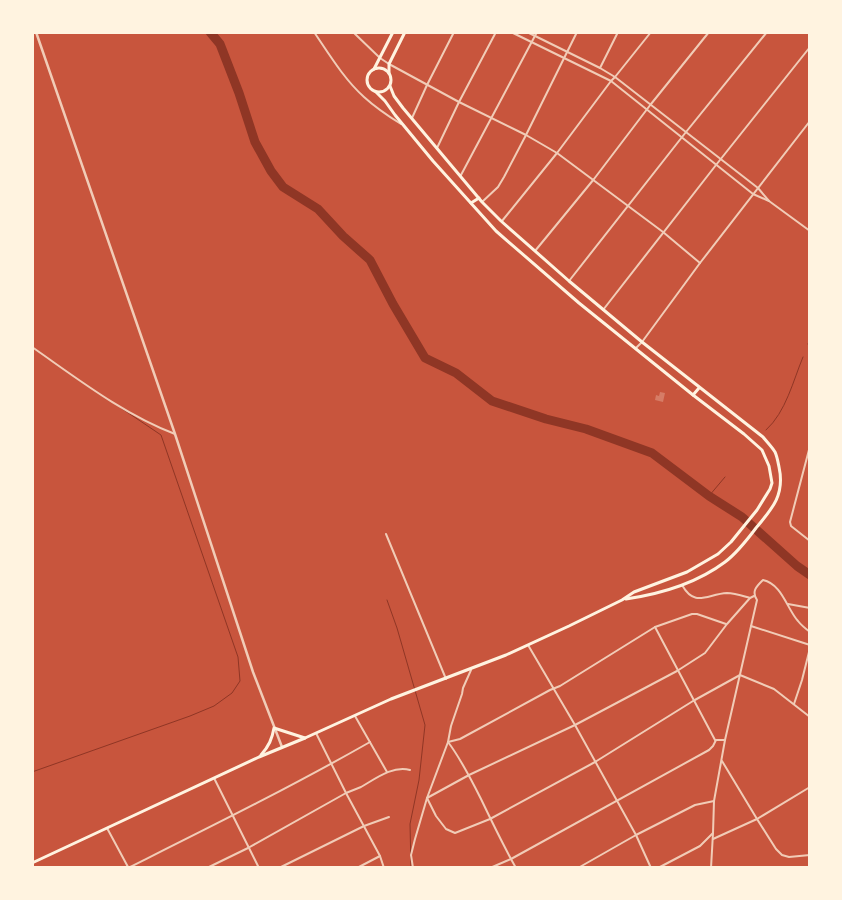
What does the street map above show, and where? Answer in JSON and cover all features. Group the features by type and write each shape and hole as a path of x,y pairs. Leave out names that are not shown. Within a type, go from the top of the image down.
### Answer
{"highway":[{"path":"390,86 384,92 375,91 369,88 366,81 368,74 374,69 393,32"},
{"path":"405,32 389,64 390,86 398,102 482,202 501,221 603,310 699,388 748,424 763,437 775,453 781,477 781,488 778,497 766,517 740,548 725,562 700,577 637,598 622,600"},
{"path":"374,69 382,68 389,73"},
{"path":"32,864 259,757 391,699 471,670 528,645 622,600 634,592 704,564 732,542 768,494 772,483 769,466 762,450 579,302 496,231 375,91"},
{"path":"471,203 479,198"},
{"path":"693,395 699,388"},
{"path":"259,757 272,740 274,728 305,738"}],"street":[{"path":"36,32 175,434 253,672 282,748"},
{"path":"314,32 346,77 362,95 405,127"},
{"path":"353,32 389,64 557,152 663,232 700,263"},
{"path":"412,118 454,32"},
{"path":"437,148 496,32"},
{"path":"511,32 610,81 753,194 769,201 810,231"},
{"path":"527,32 615,77 758,188 769,201"},
{"path":"461,175 537,32"},
{"path":"482,202 498,187 577,32"},
{"path":"600,68 618,32"},
{"path":"501,221 557,152 610,81 651,32"},
{"path":"535,251 594,180 651,104 709,32"},
{"path":"569,281 767,32"},
{"path":"603,310 716,164 810,47"},
{"path":"635,348 642,342 700,263 810,121"},
{"path":"32,347 121,407 154,426 175,434"},
{"path":"810,446 790,522 791,526 810,541"},
{"path":"386,534 446,679"},
{"path":"710,868 714,802 721,760 757,600 754,596 755,589 763,580 770,581 788,604 797,621 810,632"},
{"path":"682,584 688,594 693,597 701,598 727,593 750,598"},
{"path":"427,798 469,775 575,725 677,671 705,653 727,624 754,596"},
{"path":"788,604 810,608"},
{"path":"448,742 460,739 554,689 655,627 692,614 727,624"},
{"path":"751,626 810,646 794,704"},
{"path":"655,627 693,701 716,740"},
{"path":"528,645 575,725 636,835 652,868"},
{"path":"412,868 411,855 427,798 448,742 463,688 471,670"},
{"path":"427,798 436,816 446,829 455,833 490,819 595,762 740,674"},
{"path":"740,674 774,689 810,717"},
{"path":"355,716 387,772"},
{"path":"316,733 380,856 384,868"},
{"path":"716,740 725,740"},
{"path":"490,868 511,859 709,750 716,740"},
{"path":"107,828 128,867 232,816 370,742"},
{"path":"448,742 469,775 516,868"},
{"path":"721,760 776,849 782,855 789,858 810,855"},
{"path":"207,868 248,848 387,772 405,768 410,770"},
{"path":"214,778 259,868"},
{"path":"713,839 757,819 810,788"},
{"path":"578,868 636,835 695,805 714,802"},
{"path":"279,868 364,826 389,817"},
{"path":"658,868 700,846 713,833"},
{"path":"358,868 380,856"}],"building":[{"path":"660,392 665,393 663,402 655,400 656,395 659,396"}],"waterway":[{"path":"210,32 220,44 255,142 271,171 283,187 318,209 343,236 370,260 425,358 456,373 492,401 546,419 586,429 652,453 709,496 742,517 797,566 810,575"},
{"path":"808,344 810,339"},
{"path":"766,430 773,423 784,405 803,357"},
{"path":"32,772 214,706 232,693 240,681 238,657 161,435 121,408"},
{"path":"709,496 725,477"},
{"path":"387,600 425,725 419,780 410,824 411,868"}]}
